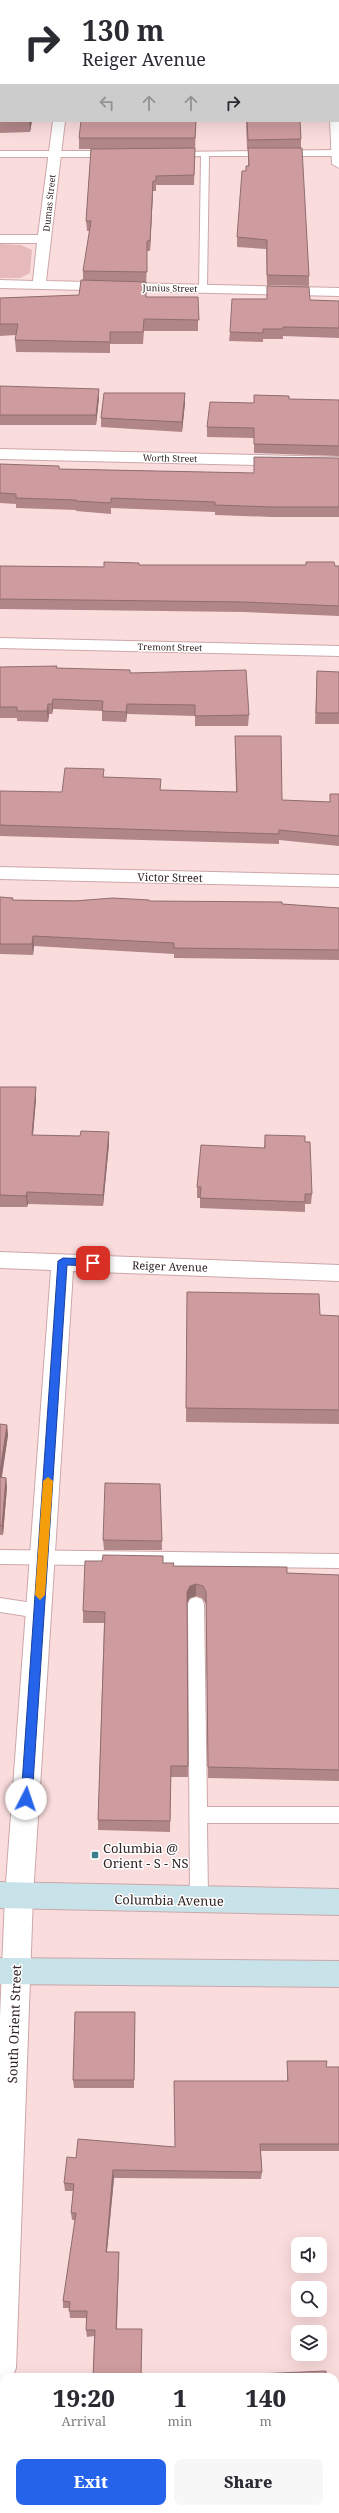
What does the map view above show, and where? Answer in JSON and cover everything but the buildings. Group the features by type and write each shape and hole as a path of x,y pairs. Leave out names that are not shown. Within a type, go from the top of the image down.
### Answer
{"main road":[{"name":"Columbia Avenue","path":"10,1895 339,1902"},
{"path":"8,1971 339,1974"}],"street":[{"name":"Dumas Street","path":"39,285 59,122"},
{"path":"336,122 339,157"},
{"path":"0,239 45,239"},
{"name":"Junius Street","path":"0,284 339,292"},
{"name":"Worth Street","path":"0,454 339,462"},
{"name":"Tremont Street","path":"0,643 339,651"},
{"name":"Victor Street","path":"0,873 339,881"},
{"name":"Reiger Avenue","path":"0,1260 63,1261 339,1273"},
{"name":"South Orient Street","path":"0,2368 10,1895 39,1611 63,1261"}],"lane":[{"path":"0,154 122,154"},
{"path":"167,154 339,157"},
{"path":"202,288 205,154"},
{"path":"0,1557 339,1561"},
{"path":"196,1604 199,1900"},
{"path":"0,1605 39,1611"},
{"path":"198,1815 339,1815"}],"shaded area":[{"path":"0,244 21,245 32,250 30,273 20,278 0,278"}],"slow traffic":[{"path":"40,1595 48,1481"}],"place":[{"name":"Columbia @ Orient - S - NS","path":"95,1855"}],"route":[{"path":"26,1799 63,1261 93,1263"}]}
